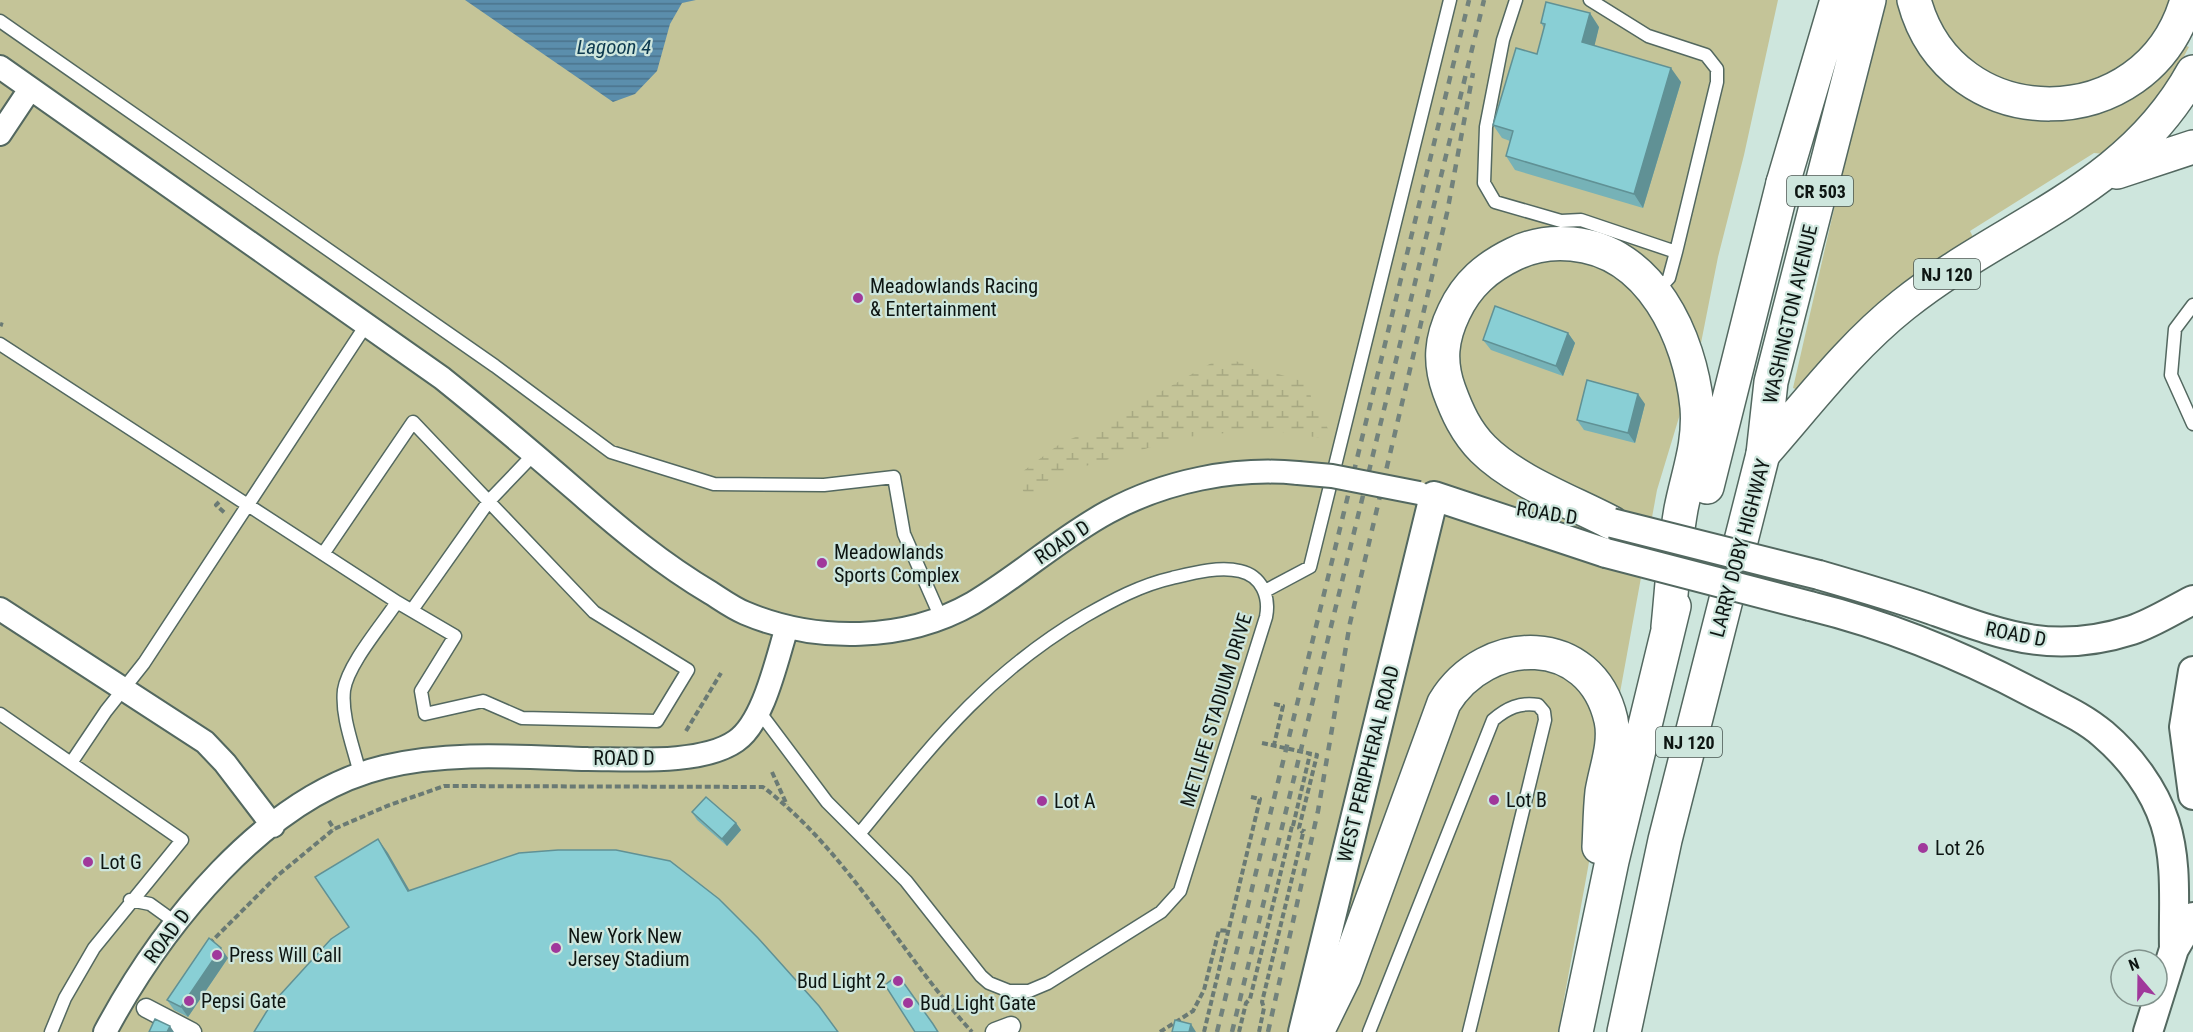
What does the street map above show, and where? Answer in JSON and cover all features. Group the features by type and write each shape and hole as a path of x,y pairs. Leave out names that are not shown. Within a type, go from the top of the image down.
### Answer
{"main road":[{"name":"NJ 120","path":"1576,1032 1596,930 1668,627 1700,515 1783,183 1801,61 1814,0"},
{"name":"CR 503","path":"1783,183 1837,0"},
{"name":"WASHINGTON AVENUE","path":"1763,454 1771,382 1869,0"},
{"path":"1914,0 1923,29 1939,52 1960,73 1984,89 2012,100 2056,105 2105,94 2142,71 2172,36 2187,0"},
{"name":"LARRY DOBY HIGHWAY","path":"1624,1032 1665,840 1763,454 1852,352 1903,304 1961,264 2101,177 2135,150 2158,125 2193,72"},
{"path":"2101,177 2193,147"},
{"path":"1609,538 1483,449 1463,424 1444,374 1441,348 1448,323 1470,284 1494,264 1533,247 1563,243 1596,249 1626,264 1655,292 1681,339 1697,408 1695,458 1681,509 1668,627"},
{"path":"1317,1032 1348,965 1444,704 1466,675 1502,656 1531,652 1545,653 1571,663 1592,681 1609,711 1612,735 1602,793 1596,930"}],"street":[{"path":"0,67 442,378 629,536 673,570 743,612 787,627"},
{"path":"0,134 30,89"},
{"name":"ROAD D","path":"105,1032 140,971 175,922 217,875 273,826 314,796 360,774 427,759 466,756 637,760 690,756 735,742 747,730 758,710 787,627 839,634 865,634 890,631 941,618 975,601 1089,523 1153,492 1218,476 1263,471 1298,473 1332,476 1426,494 1609,538 1819,575 1894,597 1991,632 2036,641 2072,642 2113,636 2135,629 2193,600"},
{"name":"WEST PERIPHERAL ROAD","path":"1303,1032 1426,494"},
{"name":"ROAD D","path":"1609,538 1810,606 1875,624 1945,650 2088,722 2117,747 2145,784 2165,823 2174,875 2174,949"},
{"path":"0,609 205,742 225,763 273,826"},
{"path":"2193,671 2184,727 2193,795"},
{"path":"2148,1032 2174,949 2193,917"},
{"path":"146,1008 192,1032"}],"lane":[{"path":"1265,591 1310,567 1450,0"},
{"path":"1515,0 1503,40 1486,127 1484,183 1496,202 1561,221 1581,220 1676,252"},
{"path":"1590,0 1648,36 1706,55 1717,69 1717,82 1676,252 1668,278 1655,292"},
{"path":"0,21 446,332 611,452 714,484 824,485 894,477 904,534 941,618"},
{"path":"2193,305 2175,328 2171,375 2193,424"},
{"path":"71,763 144,663 366,325"},
{"path":"0,344 248,505 323,554 397,602 455,636 421,691 425,714 483,701 522,718 657,721 688,670 594,612 413,422 323,554"},
{"path":"412,610 489,501 534,454"},
{"name":"METLIFE STADIUM DRIVE","path":"758,710 827,802 906,881 989,983 1019,992 1048,983 1161,912 1180,891 1266,617 1268,608 1265,591 1260,583 1245,572 1212,570 1145,586 1107,603 1012,666 957,716 860,833"},
{"path":"360,774 346,716 344,690 349,674 397,602"},
{"path":"1369,1032 1493,720 1505,710 1519,705 1538,705 1544,712 1545,720 1469,1032"},
{"path":"0,714 182,840 130,900 93,948 65,998 51,1032"},
{"path":"130,900 150,904 175,922"}],"path":[{"path":"216,505 228,514"},
{"path":"686,731 721,673"},
{"path":"1274,704 1283,706 1274,746"},
{"path":"1258,1006 1262,1002 1303,831 1299,828 1317,755 1262,743"},
{"path":"1239,1032 1246,1004 1250,999 1310,754"},
{"path":"772,772 787,806"},
{"path":"204,949 277,876 334,829 387,806 444,786 763,787 787,806 843,867 948,1006 972,1032"},
{"path":"1204,1032 1260,799 1251,797"},
{"path":"330,821 334,829"},
{"path":"1160,1032 1192,1011 1204,990 1219,930 1228,931"},
{"path":"1250,999 1252,1005"},
{"path":"1259,1032 1264,1008 1262,1002"}],"green space":[{"name":"Meadowlands Sports Complex","path":"0,0 1778,0 1744,155 1718,257 1700,348 1657,490 1558,1032 0,1032"},
{"path":"1882,0 1903,0 1933,63 2105,109 2141,93 2184,45 2189,47 2165,91 2131,130 2105,154 2094,153 1970,231 1974,239 1798,390 1793,388"},
{"path":"1924,0 2172,0 2155,38 2116,74 2048,94 1970,68"},
{"path":"1222,357 1308,383 1313,406 1335,439 1286,434 1276,428 1186,437 1051,476 1036,498 1031,499 1023,491 1022,472 1061,443 1095,429"}],"water":[{"name":"Lagoon 4","path":"465,0 696,0 682,3 670,24 657,71 635,94 613,102"}],"building":[{"path":"1546,2 1590,13 1582,42 1671,68 1634,194 1506,156 1513,131 1493,125 1516,48 1537,54 1545,24 1541,23"},
{"path":"1495,306 1568,333 1556,366 1483,340"},
{"path":"1587,380 1638,394 1628,433 1577,420"},
{"path":"706,797 736,823 722,839 692,812"},
{"name":"New York New Jersey Stadium","path":"378,839 408,891 519,853 616,850 670,861 719,899 758,938 819,1006 838,1032 254,1032 270,1006 331,939 349,927 315,877"},
{"path":"209,938 221,948 181,1007 167,1000"},
{"name":"Bud Light Gate","path":"898,975 938,1032 915,1032 885,985"},
{"path":"155,1019 170,1026 167,1032 149,1032"},
{"path":"1175,1020 1191,1024 1189,1032 1172,1032"}],"railway":[{"path":"1217,1032 1469,0"},
{"path":"1232,1032 1484,0"},
{"path":"1268,1032 1318,811 1350,623 1447,213 1473,73"}],"place":[{"name":"Meadowlands Racing & Entertainment","path":"858,298"},
{"name":"Meadowlands Sports Complex","path":"822,563"},
{"name":"Lot B","path":"1494,800"},
{"name":"Lot A","path":"1042,801"},
{"name":"Lot 26","path":"1923,848"},
{"name":"Lot G","path":"88,862"},
{"name":"New York New Jersey Stadium","path":"556,948"},
{"name":"Press Will Call","path":"217,955"},
{"name":"Bud Light 2","path":"898,981"},
{"name":"Pepsi Gate","path":"189,1001"},
{"name":"Bud Light Gate","path":"908,1003"}]}
